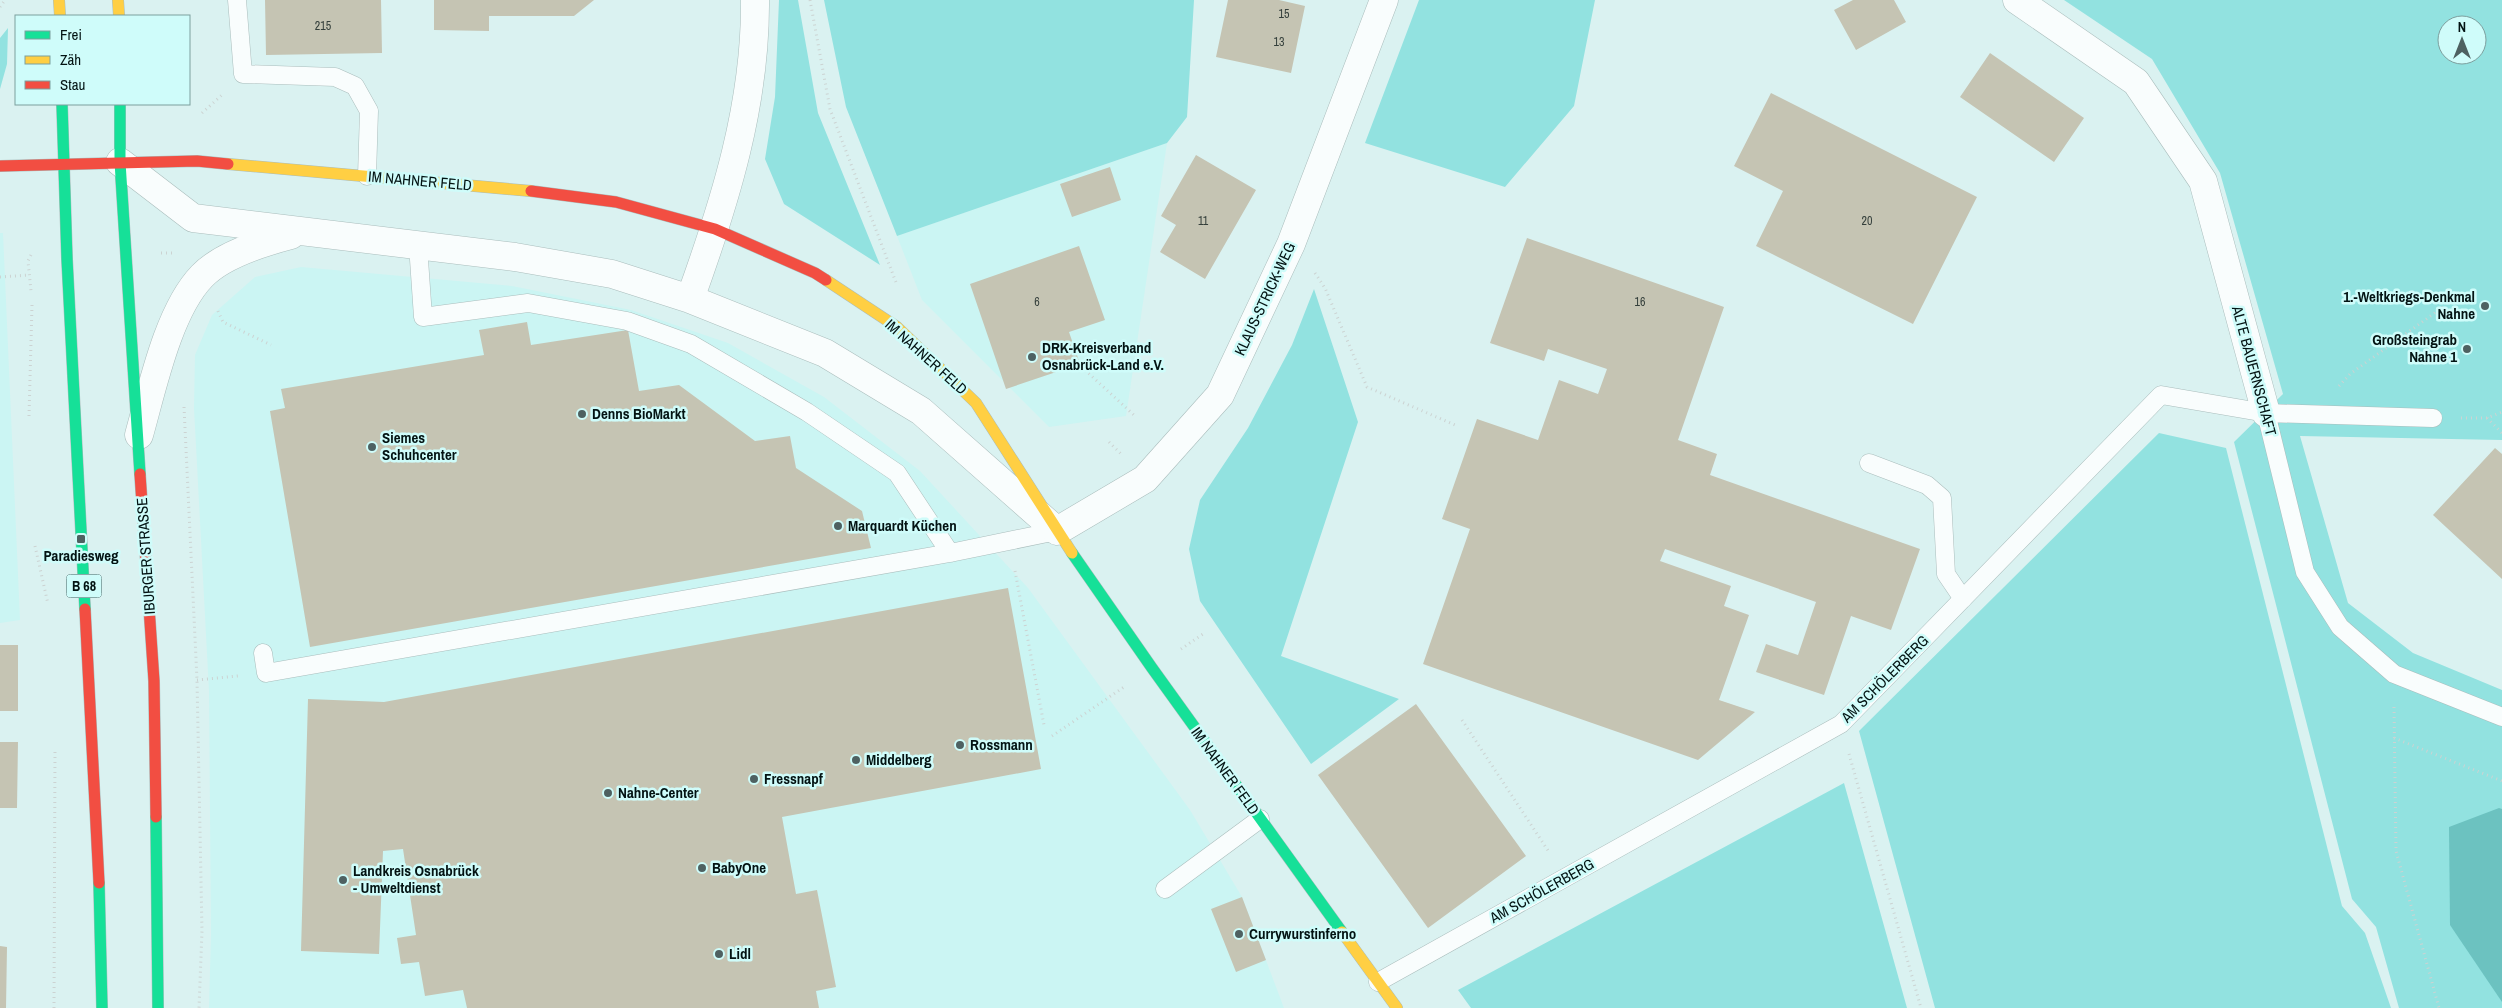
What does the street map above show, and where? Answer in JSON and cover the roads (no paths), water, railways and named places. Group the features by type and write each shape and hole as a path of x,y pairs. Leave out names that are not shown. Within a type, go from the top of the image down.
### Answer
{"main road":[{"path":"59,0 60,15"},
{"path":"118,0 119,15"},
{"name":"B 68","path":"62,105 63,164 102,935 102,1008"},
{"name":"IBURGER STRASSE","path":"120,105 120,162 154,681 158,1008"},
{"name":"IM NAHNER FELD","path":"0,166 120,162 205,162 512,189 616,202 716,229 815,273 897,327 976,403 1057,531 1260,819 1397,1008"}],"street":[{"path":"690,299 716,229 740,141 750,86 755,0"},
{"name":"KLAUS-STRICK-WEG","path":"1057,531 1145,479 1220,395 1291,244 1384,0"},
{"name":"ALTE BAUERNSCHAFT","path":"2017,0 2136,82 2203,181 2266,413"},
{"name":"IM NAHNER FELD","path":"120,162 193,218 515,257 612,274 690,299 825,353 920,411 1057,531"},
{"path":"138,439 166,342 182,306 202,276 234,255 264,242 301,232"}],"lane":[{"path":"237,0 243,74 335,77 355,86 370,111 367,176"},
{"path":"418,245 424,317 528,304 627,321 690,344 807,412 897,473 950,553"},
{"name":"AM SCHÖLERBERG","path":"1378,982 1841,724 2161,395 2266,413"},
{"path":"2266,413 2433,418"},
{"name":"ALTE BAUERNSCHAFT","path":"2266,413 2305,572 2340,627 2394,674 2502,717"},
{"path":"1870,463 1927,485 1942,498 1946,574 1963,599"},
{"path":"263,653 266,673 950,553 1057,531"},
{"path":"1165,889 1260,819"}],"place":[{"name":"1.-Weltkriegs-Denkmal Nahne","path":"2485,306"},
{"name":"Großsteingrab Nahne 1","path":"2467,349"},
{"name":"DRK-Kreisverband Osnabrück-Land e.V.","path":"1032,357"},
{"name":"Denns BioMarkt","path":"582,414"},
{"name":"Siemes Schuhcenter","path":"372,447"},
{"name":"Marquardt Küchen","path":"838,526"},
{"name":"Paradiesweg","path":"81,539"},
{"name":"Rossmann","path":"960,745"},
{"name":"Middelberg","path":"856,760"},
{"name":"Fressnapf","path":"754,779"},
{"name":"Nahne-Center","path":"608,793"},
{"name":"BabyOne","path":"702,868"},
{"name":"Landkreis Osnabrück - Umweltdienst","path":"343,880"},
{"name":"Currywurstinferno","path":"1239,934"},
{"name":"Lidl","path":"719,954"}]}
